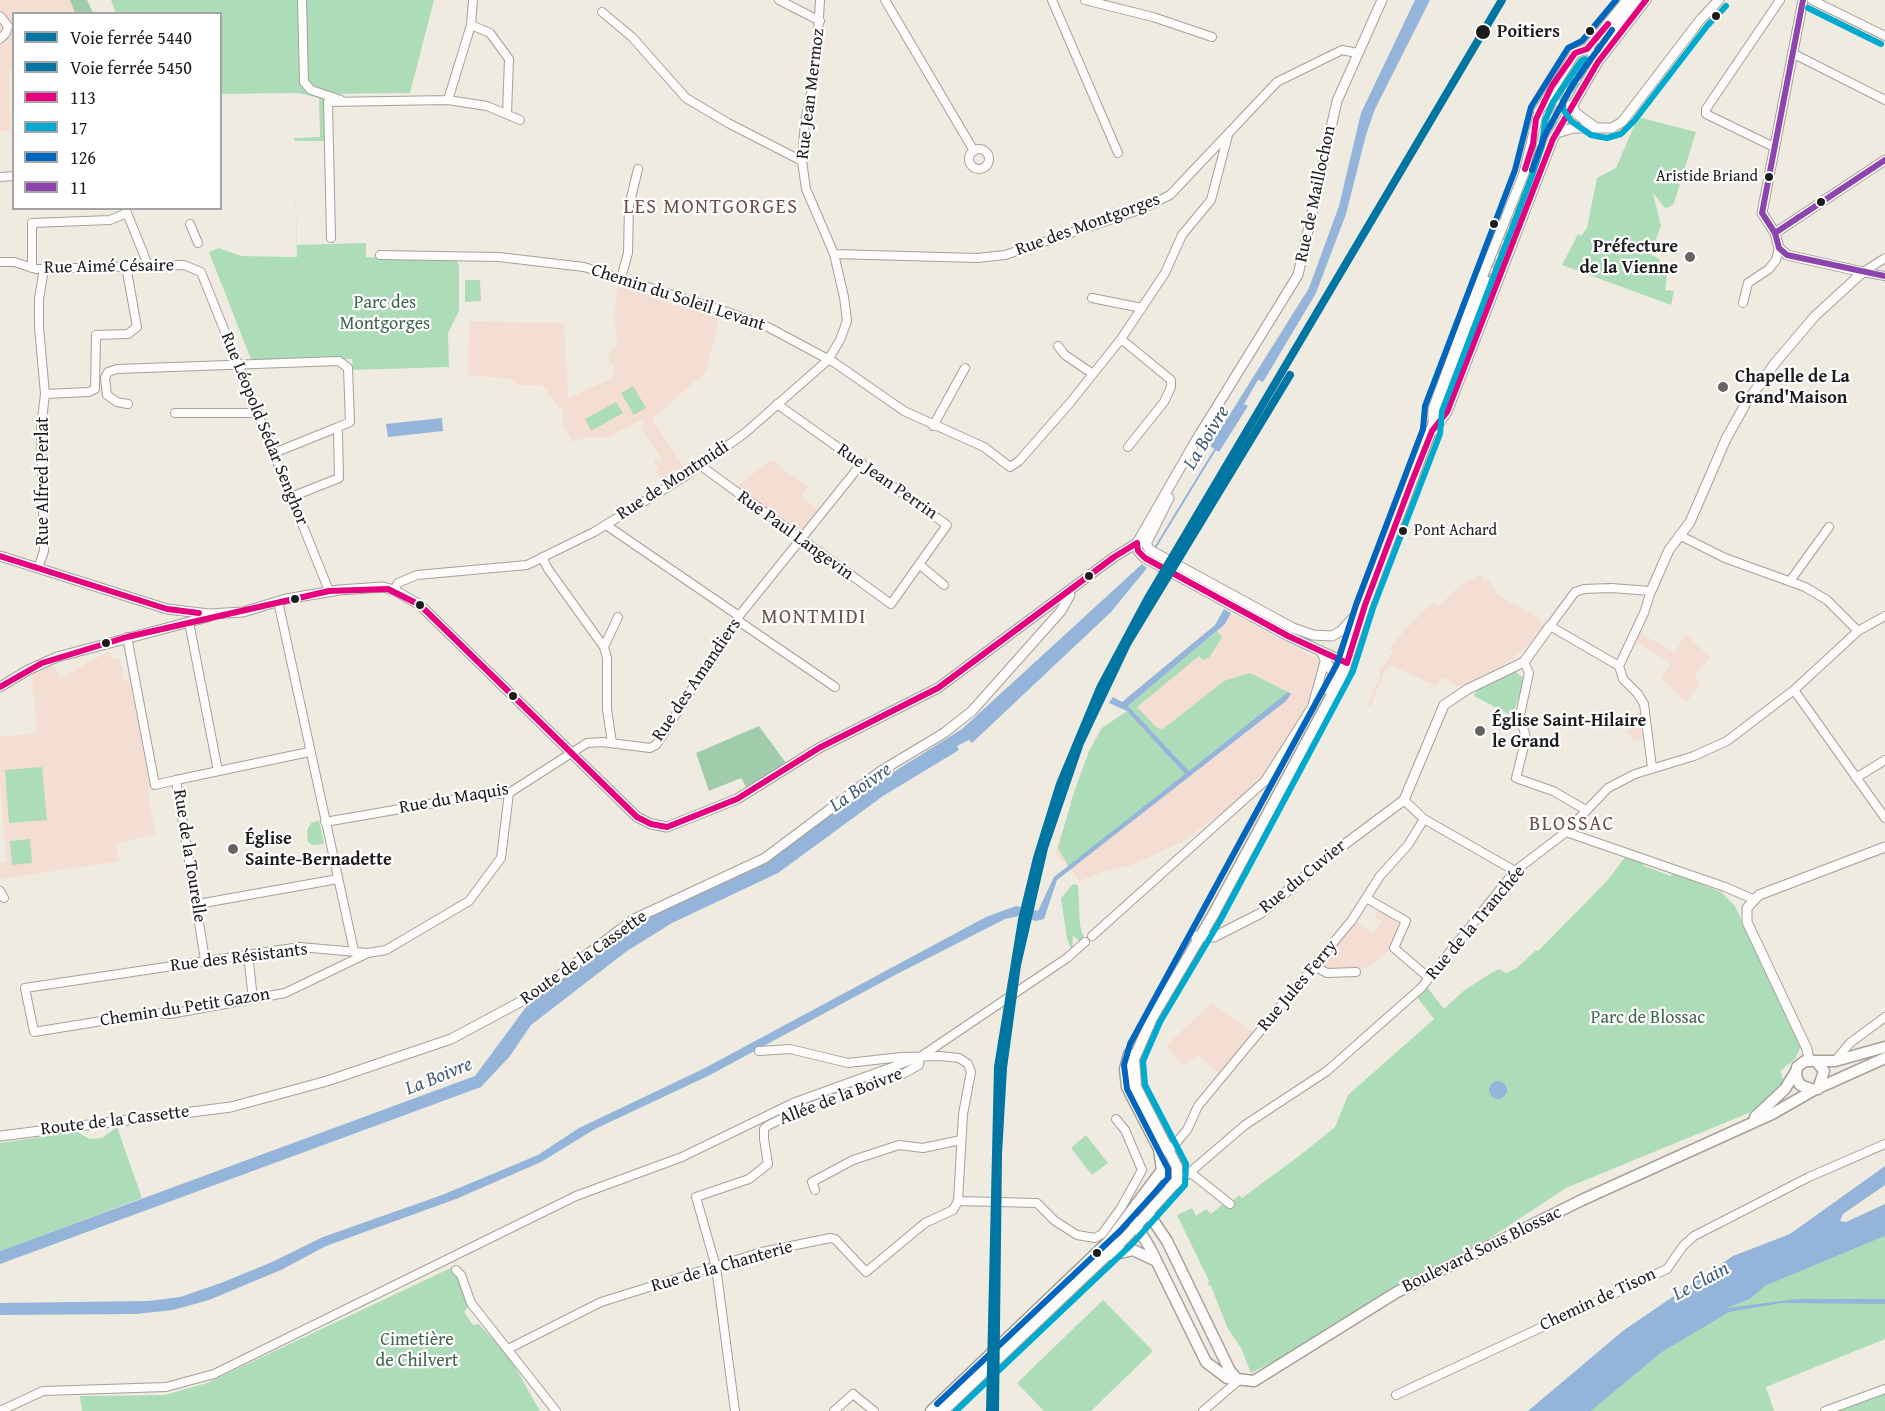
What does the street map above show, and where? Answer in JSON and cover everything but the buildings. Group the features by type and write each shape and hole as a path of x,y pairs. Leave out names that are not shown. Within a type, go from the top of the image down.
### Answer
{"main road":[{"path":"1603,44 1637,0"},
{"path":"943,1411 1110,1240 1126,1211 1153,1184 1162,1170 1159,1149 1134,1107 1125,1081 1125,1069 1130,1051 1185,960 1324,710 1488,282"},
{"path":"1324,710 1334,675 1344,659"},
{"path":"931,1411 1108,1256 1175,1185 1178,1172 1145,1107 1134,1077 1134,1059 1152,1018"},
{"path":"1813,1060 1835,1061 1885,1047"},
{"name":"Boulevard Sous Blossac","path":"1238,1381 1248,1382 1261,1378 1397,1292 1582,1200 1772,1114 1816,1089 1885,1058"},
{"path":"1813,1060 1824,1071"},
{"name":"Boulevard Sous Blossac","path":"1734,1130 1775,1100 1800,1063 1813,1060"},
{"path":"1796,1071 1798,1083 1816,1089 1824,1071 1835,1061"},
{"path":"1126,1211 1138,1224 1167,1241"},
{"path":"1148,1213 1167,1241 1230,1371 1238,1381"},
{"path":"1138,1224 1201,1355 1220,1375 1238,1381"},
{"path":"1108,1256 1133,1250 1149,1255 1156,1262"}],"street":[{"path":"302,0 304,82 311,90 348,102"},
{"path":"447,100 471,25 473,0"},
{"path":"779,0 789,8 820,21"},
{"name":"Rue Jean Mermoz","path":"820,0 816,70 805,121 802,160 806,189 834,254"},
{"path":"885,0 974,151"},
{"path":"1052,0 1118,153"},
{"path":"1085,0 1110,4 1212,37"},
{"name":"Rue de Maillochon","path":"1145,549 1195,442 1298,275 1336,100 1382,0"},
{"path":"1432,431 1433,409 1524,173 1535,134 1536,119 1552,86 1575,53 1587,49 1627,0"},
{"path":"1432,431 1447,412 1555,136 1598,62 1646,0"},
{"path":"1535,134 1543,140 1595,127 1612,128 1622,122 1700,20 1719,0"},
{"path":"1774,147 1706,114 1706,109 1780,0"},
{"path":"1743,303 1748,283 1764,273 1776,260 1779,249 1775,233 1762,213 1803,0"},
{"path":"1812,0 1885,36"},
{"path":"602,12 632,37 686,98 728,123 802,160"},
{"path":"0,16 8,26 6,33 0,39"},
{"path":"471,25 489,33 509,59 507,114"},
{"path":"1587,49 1595,55 1598,62"},
{"name":"Rue des Montgorges","path":"834,254 978,258 1005,255 1160,201 1228,135 1257,100 1277,82 1342,50 1357,53"},
{"path":"1792,53 1885,100"},
{"path":"331,238 328,102 447,100 487,106 520,120"},
{"path":"1571,105 1577,114 1595,127"},
{"path":"1058,346 1065,355 1093,374 1142,308 1174,259 1182,235 1210,200 1228,135"},
{"path":"1775,233 1885,160"},
{"path":"621,278 628,253 629,206 638,169"},
{"path":"32,268 32,223 110,220 126,211 148,266"},
{"path":"190,224 198,243"},
{"path":"1779,249 1793,257 1885,276"},
{"name":"Rue de Montmidi","path":"394,590 402,580 417,575 526,565 606,525 701,465 745,433 828,360 840,340 847,321 834,254"},
{"name":"Chemin du Soleil Levant","path":"380,255 473,255 584,267 768,327 828,360 904,411 984,447 1010,467 1019,461 1093,374"},
{"path":"1776,260 1793,257"},
{"path":"1652,768 1644,704 1638,694 1623,679 1619,666 1644,614 1651,591 1669,550 1690,522 1726,439 1746,403 1775,363 1815,316 1863,272 1885,258"},
{"name":"Rue Aimé Césaire","path":"0,262 21,264 32,268 184,265 197,268"},
{"path":"45,394 90,392 95,389 96,334 128,334 137,327 126,266"},
{"name":"Rue Alfred Perlat","path":"38,568 44,551 41,428 45,394 39,299 44,268"},
{"name":"Rue Léopold Sédar Senghor","path":"197,268 204,277 329,591"},
{"path":"1092,298 1142,308"},
{"path":"1121,339 1171,380 1171,387 1164,402 1128,447"},
{"path":"128,404 117,402 107,394 105,378 108,372 117,369 343,362 349,372 350,422 274,453"},
{"path":"933,426 965,368"},
{"name":"Rue Jean Perrin","path":"777,404 947,525 891,604"},
{"path":"175,413 258,413"},
{"path":"291,497 339,478 340,448 336,428"},
{"name":"Rue des Amandiers","path":"572,752 587,743 612,743 650,748 656,745 738,618 862,464"},
{"name":"Rue Paul Langevin","path":"701,465 891,604"},
{"path":"606,525 835,687"},
{"path":"1790,581 1829,526"},
{"path":"1679,535 1725,558 1790,581 1827,600 1858,631"},
{"path":"0,687 42,663 186,622 251,610 278,601 329,591 378,587 394,590 420,605 638,817 659,827 675,825 737,799 819,748 938,688 1114,557 1145,549 1325,654 1344,659"},
{"path":"0,556 179,613 186,622 218,771"},
{"path":"542,557 548,569 604,647 607,658 606,695 612,743"},
{"path":"920,565 944,585"},
{"path":"1195,580 1293,628 1322,637 1341,631"},
{"path":"1515,871 1424,819 1404,800 1444,705 1468,689 1524,662 1565,602 1579,590 1611,588 1651,591"},
{"name":"Route de la Cassette","path":"0,1136 241,1105 327,1081 451,1039 535,994 634,919 765,858 881,771 944,733 972,711 1061,611 1072,590"},
{"path":"278,601 354,951"},
{"path":"0,1411 43,1391 166,1387 214,1374 576,1196 681,1157 793,1103 920,1057 1027,986 1088,939 1265,781 1312,707 1318,692 1319,674 1325,654 1334,638 1365,605"},
{"path":"171,610 219,615"},
{"path":"604,647 618,616"},
{"name":"Rue de la Tranchée","path":"1175,1185 1245,1125 1327,1071 1421,988 1515,871 1566,832 1608,788 1652,768 1694,756 1726,741 1794,690 1858,631 1885,616"},
{"path":"1550,626 1619,666"},
{"path":"1293,628 1325,654 1334,675"},
{"name":"Rue de la Tourelle","path":"127,637 155,785 176,780 198,904 205,960"},
{"path":"1524,662 1529,673 1520,715 1526,738 1516,778 1553,791 1586,810"},
{"path":"1794,690 1885,818"},
{"path":"176,780 309,752"},
{"name":"Rue du Maquis","path":"325,822 481,795 509,793 572,752"},
{"path":"1856,778 1885,760"},
{"name":"Rue des Résistants","path":"34,1028 25,988 300,947 368,953 386,951 470,901 501,858 509,793"},
{"name":"Rue du Cuvier","path":"1197,937 1214,938 1261,912 1338,849 1404,800"},
{"name":"Rue Jules Ferry","path":"1169,1151 1187,1130 1198,1106 1352,920 1380,876 1408,845 1424,819"},
{"path":"1566,832 1725,886 1753,899"},
{"path":"1813,1060 1747,922 1746,910 1753,899 1885,847"},
{"path":"198,904 338,879"},
{"path":"1366,898 1407,921 1394,948 1429,978"},
{"name":"Chemin du Petit Gazon","path":"34,1028 34,1032 151,1013 170,1014 285,993 368,953"},
{"path":"248,954 253,999"},
{"path":"1314,966 1327,973 1356,972"},
{"path":"1835,1061 1858,1037 1885,1017"},
{"path":"1858,1037 1861,1046 1870,1052"},
{"path":"759,1051 790,1049 855,1063 920,1057 952,1057 968,1064 971,1072 961,1140 957,1201 1037,1203 1055,1221 1077,1235 1095,1238 1126,1211 1142,1170 1125,1130 1116,1119"},
{"name":"Allée de la Boivre","path":"716,1267 696,1197 749,1179 768,1164 764,1139 766,1126 795,1112 903,1074 920,1065 920,1057"},
{"path":"815,1190 812,1182 853,1160 899,1145 923,1148 961,1140"},
{"name":"Chemin de Tison","path":"1396,1395 1667,1269 1683,1246 1694,1236 1809,1177 1885,1144"},
{"path":"1162,1170 1167,1182 1175,1185"},
{"path":"1191,1173 1230,1204"},
{"name":"Rue de la Chanterie","path":"508,1349 601,1302 762,1252 830,1238 835,1239 866,1272 925,1223 953,1210 957,1201"},
{"path":"716,1267 735,1411"},
{"path":"456,1270 461,1275 471,1303 556,1411"},
{"path":"986,1365 992,1375 993,1411"},
{"path":"1203,1411 1238,1381"},
{"path":"1825,1411 1885,1389"},
{"path":"834,1411 853,1394 874,1411"}],"shaded area":[{"path":"0,0 70,0 75,12 12,12 12,69 9,70 10,131 0,131"},
{"path":"620,286 673,305 697,308 720,316 706,372 652,419 685,468 675,470 676,475 665,482 656,471 659,469 653,461 657,458 662,462 660,456 640,426 644,424 641,420 607,437 584,438 573,442 562,423 563,412 542,385 517,385 510,379 468,375 469,321 564,323 568,398 611,379 615,365 609,364 610,352 618,345 614,316"},
{"path":"771,460 808,487 801,497 818,509 801,530 796,531 736,487"},
{"path":"1480,574 1485,581 1488,579 1498,595 1540,619 1539,622 1547,626 1541,634 1537,632 1531,643 1513,657 1514,659 1460,687 1442,677 1436,686 1390,665 1383,674 1371,706 1367,705 1381,676 1379,671 1394,651 1389,649 1403,632 1431,604 1435,603 1439,606 1457,588"},
{"path":"1231,613 1320,660 1316,687 1309,706 1266,773 1245,796 1182,842 1132,865 1105,871 1080,881 1055,853 1094,739 1102,728 1127,711 1222,627"},
{"path":"1639,633 1675,652 1686,634 1710,657 1695,675 1699,686 1686,702 1661,678 1671,663 1635,641"},
{"path":"109,651 113,659 120,659 123,678 130,683 151,792 148,793 155,834 116,844 120,861 0,879 0,863 6,862 0,780 0,737 37,733 32,672 52,664 61,678"},
{"path":"1640,712 1645,737 1634,743 1623,720"},
{"path":"1379,908 1401,921 1402,925 1390,949 1371,966 1359,969 1327,970 1320,965 1357,922 1373,934 1382,921 1374,916"},
{"path":"1211,1003 1254,1033 1220,1074 1198,1055 1183,1066 1166,1046"}],"green space":[{"path":"70,0 87,0 93,12 75,12"},
{"path":"111,0 434,0 410,93 324,94 325,141 294,141 294,138 320,137 319,98 298,93 222,94 222,12 116,12"},
{"path":"1638,117 1696,132 1674,203 1665,208 1653,193 1661,226 1650,254 1659,259 1661,268 1667,277 1665,290 1674,291 1671,305 1562,265 1578,234 1581,236 1587,228 1597,178 1616,168"},
{"name":"Parc des Montgorges","path":"295,162 297,245 366,243 366,257 456,260 459,266 459,311 448,333 449,367 353,370 352,359 252,362 209,252 219,248 241,256 297,257"},
{"path":"465,280 480,280 481,301 465,302"},
{"path":"633,386 646,408 634,415 621,393"},
{"path":"616,402 623,413 591,431 585,419"},
{"path":"1217,631 1222,637 1209,658 1203,660 1199,656 1137,707 1157,728 1163,729 1224,681 1250,673 1288,692 1189,771 1128,706"},
{"path":"1513,670 1525,679 1512,716 1474,696 1477,690"},
{"path":"1127,711 1185,774 1069,867 1058,848 1073,795 1089,751 1102,728"},
{"path":"759,726 786,763 746,787 741,778 709,791 696,753"},
{"path":"42,767 47,820 9,823 5,770"},
{"path":"319,820 324,844 312,845 308,842 307,830 311,823"},
{"path":"30,839 32,863 12,865 10,841"},
{"name":"Parc de Blossac","path":"1626,856 1642,862 1644,866 1671,876 1673,873 1721,892 1735,906 1801,1046 1795,1059 1780,1071 1784,1081 1756,1110 1566,1188 1490,1238 1393,1288 1304,1346 1251,1373 1241,1348 1227,1327 1211,1286 1207,1284 1209,1281 1177,1215 1192,1208 1196,1216 1206,1209 1211,1214 1223,1204 1227,1206 1239,1195 1242,1198 1299,1156 1335,1127 1348,1095 1434,1019 1417,997 1427,987 1444,1009 1462,992 1491,973 1499,969 1506,973 1517,968 1536,950 1538,951 1607,881"},
{"path":"1073,884 1078,885 1080,925 1085,942 1080,942 1073,935 1072,951 1067,939 1061,898"},
{"path":"117,1127 142,1198 0,1251 0,1143 77,1132 90,1139 102,1138"},
{"path":"1086,1135 1108,1163 1092,1175 1071,1148"},
{"path":"1885,1236 1885,1339 1766,1387 1774,1411 1591,1411 1662,1352 1726,1313 1727,1307 1750,1299 1765,1286"},
{"name":"Cimetière de Chilvert","path":"453,1267 469,1306 464,1312 473,1325 479,1324 510,1358 540,1411 82,1411 80,1396 164,1395 207,1383"},
{"path":"1103,1300 1153,1351 1091,1411 1044,1411 1017,1383"},
{"path":"1885,1392 1885,1411 1834,1411"}],"water":[{"name":"La Boivre","path":"1415,0 1430,0 1375,109 1346,214 1316,293 1263,382 1258,380 1244,404 1248,406 1219,452 1210,446 1309,288 1339,206 1361,113"},
{"path":"442,418 443,431 388,437 386,424"},
{"name":"La Boivre","path":"1142,564 1147,568 1111,612 972,743 969,740 957,746 959,750 883,796 778,873 672,923 627,951 531,1025 510,1056 481,1087 0,1264 0,1251 475,1076 529,1003 616,937 658,913 756,868 876,783 962,729"},
{"path":"1224,609 1231,613 1225,624 1128,706 1189,771 1288,692 1291,694 1286,701 1057,880 1044,919 1036,921 1019,916 1005,919 897,974 710,1075 595,1129 541,1162 456,1199 326,1246 281,1270 209,1300 173,1310 136,1314 0,1315 0,1303 149,1301 180,1297 221,1283 272,1262 323,1237 442,1195 538,1155 579,1128 703,1069 986,917 1016,906 1038,911 1054,877 1185,774 1127,711 1109,703 1113,697 1122,702 1215,625"},
{"path":"1498,1081 1504,1084 1507,1090 1504,1096 1498,1099 1492,1096 1489,1090 1492,1084"},
{"name":"Le Clain","path":"1885,1166 1885,1185 1843,1214 1840,1221 1846,1222 1885,1204 1885,1236 1765,1286 1750,1299 1726,1308 1797,1299 1885,1299 1885,1304 1781,1303 1729,1312 1662,1352 1591,1411 1528,1411 1624,1330 1733,1256 1790,1234"}],"waterway":[{"name":"La Boivre","path":"1155,548 1216,448"}],"tunnel":[{"path":"1487,282 1556,109 1603,44"}],"rail line":[{"name":"5440","path":"990,1411 998,1067 1022,920 1037,858 1060,784 1100,688 1148,598 1502,0"},
{"name":"5450","path":"995,1411 998,1154 1003,1068 1017,965 1044,848 1080,743 1127,644 1290,375"}],"transit line":[{"name":"126","path":"937,1404 1120,1231 1168,1178 1168,1169 1127,1089 1124,1065 1130,1044 1337,664 1357,602 1423,429 1425,406 1515,170 1531,107 1568,48 1582,41 1616,0"},
{"name":"113","path":"1137,543 1138,551 1145,558 1288,636 1347,663 1365,605 1412,481 1432,431 1447,412 1553,139 1598,62 1646,0"},
{"name":"11","path":"1803,0 1762,213 1775,233 1779,248 1787,255 1885,276"},
{"name":"17","path":"956,1411 1132,1244 1185,1185 1186,1164 1145,1085 1143,1061 1160,1022 1221,919 1353,671 1373,608 1440,434 1442,411 1532,176 1542,146 1545,121 1553,102 1581,61 1585,59 1588,61 1563,101 1563,109 1571,121 1591,135 1607,138 1621,134 1634,121 1707,26 1726,6"},
{"name":"17","path":"1808,8 1881,44"},
{"name":"113","path":"1525,169 1533,144 1536,119 1552,86 1575,53 1587,49 1608,24"},
{"name":"126","path":"1532,170 1545,135 1573,84 1612,30"},
{"name":"11","path":"1775,233 1885,160"},
{"name":"113","path":"0,687 42,663 127,637 329,591 388,589 420,605 637,817 651,824 667,827 737,799 819,748 938,688 1114,557 1137,543"},
{"name":"113","path":"0,556 167,609 199,613"}],"place":[{"name":"Poitiers","path":"1483,32"},
{"name":"Aristide Briand","path":"1769,177"},
{"name":"Préfecture de la Vienne","path":"1690,257"},
{"name":"Chapelle de La Grand'Maison","path":"1723,387"},
{"name":"Pont Achard","path":"1403,531"},
{"name":"Église Saint-Hilaire le Grand","path":"1480,731"},
{"name":"Église Sainte-Bernadette","path":"233,849"}],"district":[{"name":"LES MONTGORGES","path":"711,208"},
{"name":"MONTMIDI","path":"814,618"},
{"name":"BLOSSAC","path":"1572,825"}]}
